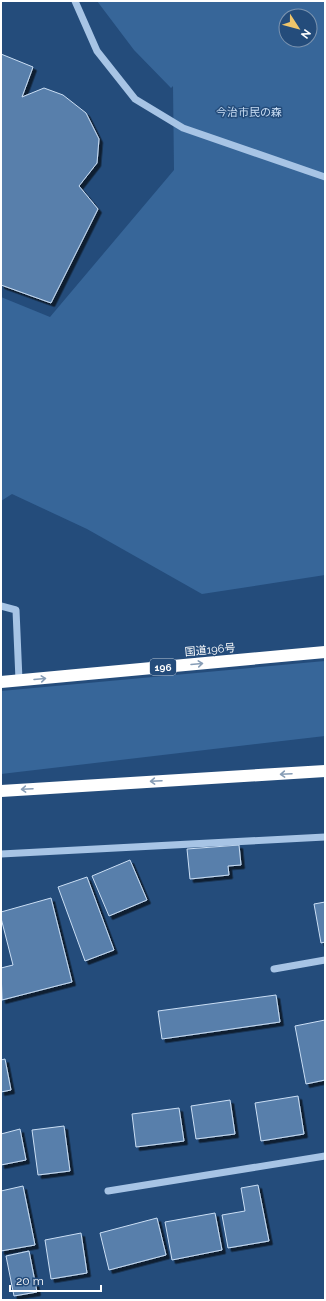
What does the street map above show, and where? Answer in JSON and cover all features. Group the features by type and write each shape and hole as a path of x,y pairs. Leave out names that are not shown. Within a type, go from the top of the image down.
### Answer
{"highway":[{"name":"国道196号","path":"1,682 325,652"},
{"path":"1,791 325,771"}],"street":[{"path":"75,1 97,51 135,99 183,128 325,177"},
{"path":"1,606 16,610 19,680"},
{"path":"1,854 325,837"},
{"path":"274,969 325,960"},
{"path":"108,1191 325,1156"}],"green space":[{"name":"今治市民の森","path":"97,1 325,1 325,575 202,594 87,529 12,494 1,501 1,297 50,317 174,170 173,86 171,88 134,50"},
{"path":"325,661 325,736 1,774 1,691"}],"building":[{"path":"1,54 33,67 22,97 44,88 63,95 86,113 99,139 97,163 79,186 98,209 51,303 1,285"},
{"path":"239,845 241,865 228,866 229,875 190,879 187,849"},
{"path":"130,860 147,900 109,916 92,876"},
{"path":"87,877 114,950 85,961 58,887"},
{"path":"51,898 72,982 2,1000 1,968 13,965 1,918 1,912"},
{"path":"325,902 325,942 321,943 314,904"},
{"path":"276,995 280,1022 162,1039 158,1011"},
{"path":"325,1020 325,1080 306,1084 295,1026"},
{"path":"5,1059 11,1090 1,1092 1,1060"},
{"path":"298,1096 304,1134 261,1141 255,1103"},
{"path":"230,1100 235,1134 196,1139 191,1106"},
{"path":"179,1108 184,1141 136,1147 132,1114"},
{"path":"64,1126 70,1171 38,1175 32,1130"},
{"path":"20,1129 26,1160 1,1165 1,1134"},
{"path":"258,1185 269,1241 228,1248 222,1215 245,1211 241,1188"},
{"path":"23,1186 35,1245 1,1251 1,1191"},
{"path":"215,1213 222,1250 172,1260 165,1222"},
{"path":"157,1218 166,1255 109,1270 100,1233"},
{"path":"81,1233 87,1273 51,1279 45,1240"},
{"path":"29,1251 37,1292 14,1296 6,1256"}]}
